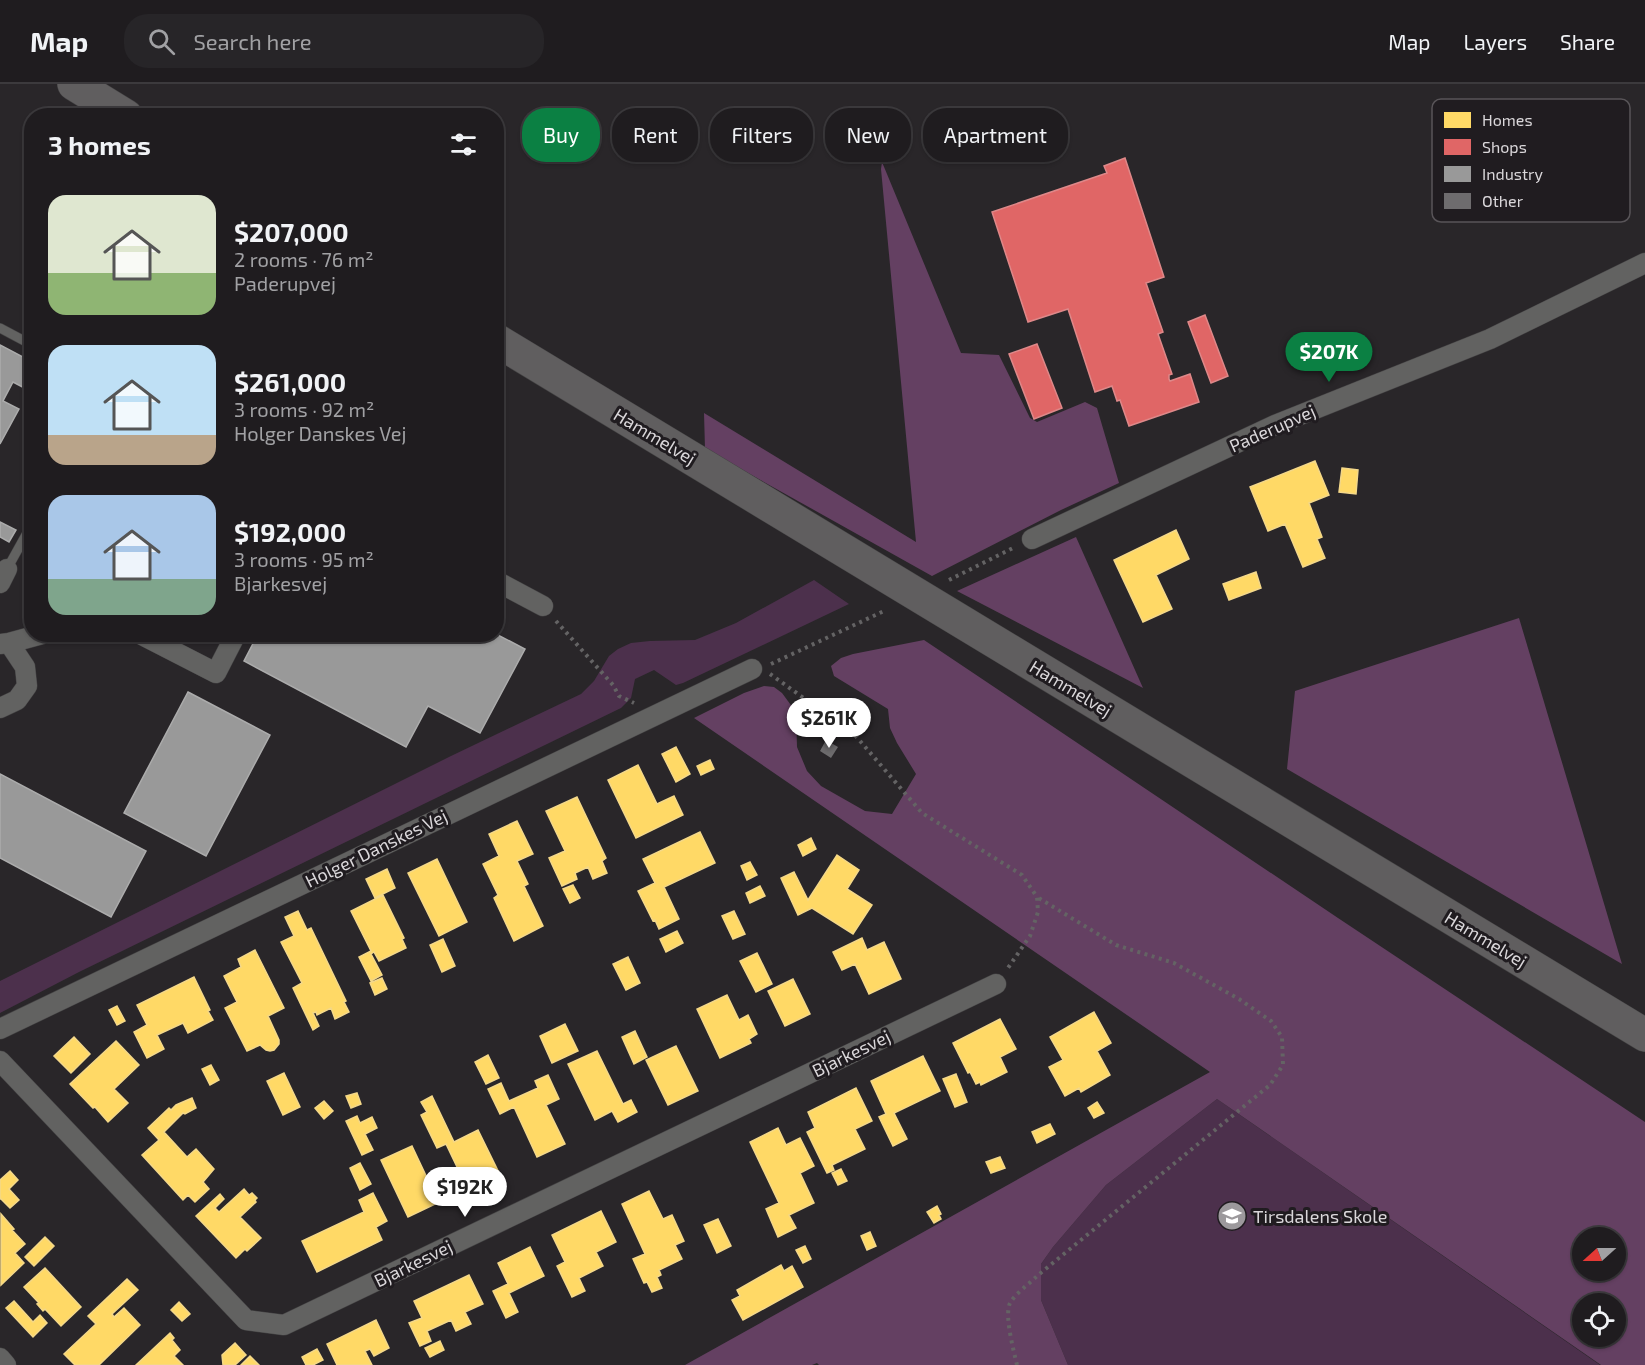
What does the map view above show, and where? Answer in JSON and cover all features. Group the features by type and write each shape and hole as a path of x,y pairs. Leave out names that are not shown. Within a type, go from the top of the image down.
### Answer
{"highway":[{"path":"74,84 113,108"},
{"name":"Hammelvej","path":"504,345 1645,1035"}],"street":[{"name":"Paderupvej","path":"1032,539 1275,425 1491,339 1645,264"},
{"path":"504,584 543,606"},
{"path":"0,708 16,700 27,686 25,667 5,644 24,639"},
{"path":"156,642 216,673 232,642"},
{"name":"Holger Danskes Vej","path":"0,1029 652,716 757,668"},
{"name":"Bjarkesvej","path":"0,1061 246,1320 284,1325 996,984"},
{"path":"0,1358 6,1365"}],"lane":[{"path":"0,328 24,341"},
{"path":"4,576 24,539"}],"path":[{"path":"949,580 1032,539"},
{"path":"543,606 613,685 619,696 633,702 652,716"},
{"path":"757,668 884,612"},
{"path":"757,668 854,734 922,813 1022,875 1037,897 1116,945 1174,963 1239,999 1271,1021 1282,1037 1283,1065 1270,1085 1037,1276 1011,1300 1008,1309 1017,1365"},
{"path":"996,984 1030,936 1038,912 1037,897"}],"shaded area":[{"path":"882,162 961,353 999,355 1030,418 1037,422 1085,402 1097,408 1119,483 932,576 705,449 704,413 916,542"},
{"path":"1076,537 1143,688 957,591"},
{"path":"814,580 849,604 683,683 676,685 654,670 635,679 631,698 621,708 79,972 0,1013 0,981 451,756 581,694 594,681 609,656 618,649 631,643 695,640 736,623"},
{"path":"1519,618 1622,964 1287,769 1295,691"},
{"path":"924,640 1645,1122 1645,1365 1601,1365 1575,1347 1626,1347 1626,1293 1572,1293 1572,1345 1217,1099 1106,1185 1041,1264 1041,1300 1068,1365 819,1365 817,1363 812,1365 685,1365 1210,1072 694,718 744,693 764,686 774,687 782,693 796,712 797,747 807,771 821,786 865,811 892,814 916,774 890,728 888,709 834,676 831,666 841,658"},
{"name":"Tirsdalens Skole","path":"1217,1099 1600,1365 1068,1365 1041,1300 1041,1264 1106,1185"}],"building: Homes":[{"path":"1315,461 1329,495 1309,503 1322,537 1317,539 1325,558 1303,567 1285,524 1268,531 1250,487"},
{"path":"1342,468 1358,470 1356,494 1339,492"},
{"path":"1176,530 1189,559 1156,575 1172,609 1143,622 1114,560"},
{"path":"1256,572 1261,588 1229,600 1223,584"},
{"path":"676,747 690,774 676,782 662,754"},
{"path":"710,760 714,769 701,775 697,766"},
{"path":"638,765 657,804 674,796 683,815 636,838 608,780"},
{"path":"577,797 606,858 602,861 607,873 593,879 588,867 575,873 577,879 562,886 549,858 565,851 546,811"},
{"path":"517,821 533,854 517,861 528,884 524,886 543,926 514,941 494,898 498,895 483,864 499,856 489,834"},
{"path":"700,832 715,863 664,887 679,919 659,929 638,891 655,883 643,859"},
{"path":"811,838 816,849 803,856 798,845"},
{"path":"837,855 859,870 847,889 872,905 853,934 812,908 798,915 781,878 794,872 808,900"},
{"path":"437,859 467,922 439,936 408,873"},
{"path":"750,862 757,875 747,880 741,866"},
{"path":"387,869 395,888 375,898 366,879"},
{"path":"573,885 580,898 570,903 563,889"},
{"path":"760,886 765,896 750,903 746,893"},
{"path":"383,895 404,938 402,939 406,948 379,961 374,952 371,954 382,975 371,981 359,957 371,951 351,911"},
{"path":"298,911 307,930 311,928 346,1001 344,1002 349,1012 335,1019 331,1008 317,1015 316,1012 313,1013 319,1026 313,1030 293,988 302,983 281,942 294,936 285,917"},
{"path":"734,911 745,934 733,939 722,916"},
{"path":"677,931 683,943 666,952 660,939"},
{"path":"862,938 867,950 884,942 901,979 869,994 855,964 842,970 833,952"},
{"path":"443,939 455,966 442,972 430,945"},
{"path":"255,950 284,1008 268,1016 279,1040 279,1044 270,1051 260,1045 247,1051 225,1008 237,1002 224,976 241,967 238,959"},
{"path":"757,953 772,984 756,992 740,961"},
{"path":"628,957 640,983 626,990 613,964"},
{"path":"194,977 213,1020 188,1033 183,1023 157,1035 164,1049 147,1058 134,1032 147,1025 137,1005"},
{"path":"382,978 387,989 375,995 370,983"},
{"path":"793,979 810,1014 785,1026 768,991"},
{"path":"727,995 739,1020 748,1015 757,1034 749,1039 751,1043 720,1058 697,1009"},
{"path":"117,1006 125,1021 117,1025 109,1010"},
{"path":"1094,1012 1111,1043 1097,1051 1110,1075 1081,1092 1079,1088 1065,1096 1049,1067 1063,1060 1050,1037"},
{"path":"1000,1019 1016,1049 1000,1057 1007,1072 981,1085 980,1082 976,1084 953,1043"},
{"path":"565,1024 578,1051 552,1063 540,1036"},
{"path":"635,1031 647,1057 634,1064 622,1037"},
{"path":"74,1037 90,1054 71,1073 54,1056"},
{"path":"116,1041 139,1065 114,1089 128,1103 108,1122 70,1084"},
{"path":"676,1046 698,1091 668,1105 646,1060"},
{"path":"597,1051 623,1104 631,1100 637,1112 618,1122 612,1111 595,1120 568,1064"},
{"path":"488,1055 499,1078 486,1084 475,1062"},
{"path":"923,1056 940,1091 894,1113 907,1139 893,1146 879,1117 886,1114 871,1081"},
{"path":"211,1065 219,1080 210,1085 202,1069"},
{"path":"284,1073 300,1107 283,1115 267,1081"},
{"path":"956,1074 967,1102 955,1107 943,1079"},
{"path":"548,1075 559,1099 546,1105 565,1144 537,1157 514,1107 500,1114 488,1089 501,1083 509,1101 538,1088 535,1081"},
{"path":"856,1088 872,1121 855,1129 865,1149 832,1165 834,1170 827,1173 807,1132 815,1128 808,1112"},
{"path":"357,1093 361,1104 351,1108 346,1096"},
{"path":"432,1096 454,1142 478,1130 502,1179 470,1194 446,1144 437,1148 421,1115 427,1112 421,1102"},
{"path":"192,1098 196,1108 183,1113 164,1132 187,1157 196,1149 214,1169 203,1182 209,1189 195,1202 188,1195 183,1200 142,1155 159,1140 148,1128 169,1108 171,1110 176,1105"},
{"path":"324,1101 333,1111 324,1119 315,1108"},
{"path":"1097,1102 1104,1113 1094,1118 1088,1108"},
{"path":"357,1116 360,1123 372,1117 377,1128 365,1134 373,1150 362,1155 346,1121"},
{"path":"1050,1124 1055,1134 1037,1143 1032,1132"},
{"path":"778,1128 786,1145 800,1138 814,1166 800,1173 814,1203 789,1215 796,1228 778,1237 766,1209 779,1203 750,1142"},
{"path":"412,1146 429,1182 438,1178 448,1198 408,1217 381,1160"},
{"path":"1000,1157 1005,1168 991,1173 986,1162"},
{"path":"360,1163 371,1184 360,1190 350,1168"},
{"path":"841,1169 847,1181 838,1185 832,1173"},
{"path":"10,1171 18,1180 9,1189 19,1200 10,1208 0,1199 0,1180"},
{"path":"244,1189 249,1195 252,1193 257,1198 256,1202 240,1217 261,1238 236,1258 196,1216 220,1194 224,1199 215,1208 219,1212"},
{"path":"649,1191 663,1219 672,1215 684,1241 675,1245 682,1259 659,1270 661,1275 657,1277 662,1288 652,1292 647,1282 644,1283 633,1259 645,1254 622,1204"},
{"path":"373,1193 387,1221 376,1227 382,1240 317,1272 302,1241 364,1212 359,1200"},
{"path":"937,1206 941,1219 934,1223 927,1212"},
{"path":"601,1211 616,1242 596,1252 603,1266 579,1278 585,1291 572,1297 557,1266 565,1262 552,1235"},
{"path":"1,1214 25,1244 15,1253 24,1263 1,1285"},
{"path":"718,1219 731,1246 717,1253 704,1225"},
{"path":"870,1232 876,1246 867,1250 861,1236"},
{"path":"45,1237 54,1246 34,1266 25,1257"},
{"path":"805,1246 811,1259 803,1263 796,1250"},
{"path":"530,1247 544,1276 509,1293 518,1312 506,1318 493,1291 508,1284 498,1263"},
{"path":"781,1265 784,1271 792,1266 803,1287 743,1320 732,1300 740,1296 737,1290"},
{"path":"45,1268 81,1307 61,1326 45,1309 43,1311 37,1304 39,1303 24,1287"},
{"path":"469,1275 483,1304 465,1312 471,1324 456,1331 451,1320 427,1331 431,1341 420,1346 409,1323 422,1318 414,1301"},
{"path":"127,1279 138,1290 112,1314 114,1317 124,1308 140,1325 99,1365 75,1365 64,1354 96,1324 88,1316"},
{"path":"14,1301 33,1322 40,1315 47,1323 33,1337 6,1308"},
{"path":"179,1302 190,1314 182,1321 171,1310"},
{"path":"376,1320 389,1348 374,1356 370,1349 365,1351 372,1365 337,1365 327,1344"},
{"path":"170,1333 174,1338 172,1340 180,1350 174,1356 183,1365 136,1365"},
{"path":"440,1341 444,1350 430,1357 425,1348"},
{"path":"235,1343 246,1355 235,1365 223,1365 222,1355"},
{"path":"317,1349 323,1360 313,1365 306,1365 302,1357"},
{"path":"250,1356 259,1365 241,1365"}],"building: Shops":[{"path":"1125,158 1164,277 1146,283 1163,332 1158,334 1172,374 1169,375 1169,379 1170,381 1190,374 1199,402 1129,426 1120,400 1117,401 1112,386 1095,392 1068,309 1028,322 992,212 1107,173 1104,166"},
{"path":"1205,315 1228,376 1211,383 1188,322"},
{"path":"1037,344 1062,408 1034,419 1009,354"}],"building: Industry":[{"path":"0,345 24,357 24,388 13,382 3,401 19,409 0,444"},
{"path":"0,522 16,530 9,542 0,537"},
{"path":"504,638 525,649 480,733 428,706 406,747 244,661 254,642 504,642"},
{"path":"188,692 270,735 206,856 124,813"},
{"path":"0,774 146,851 111,917 0,858"}],"building: Other":[{"path":"826,740 838,747 831,758 820,751"}],"place":[{"name":"Tirsdalens Skole","path":"1232,1216"}]}
